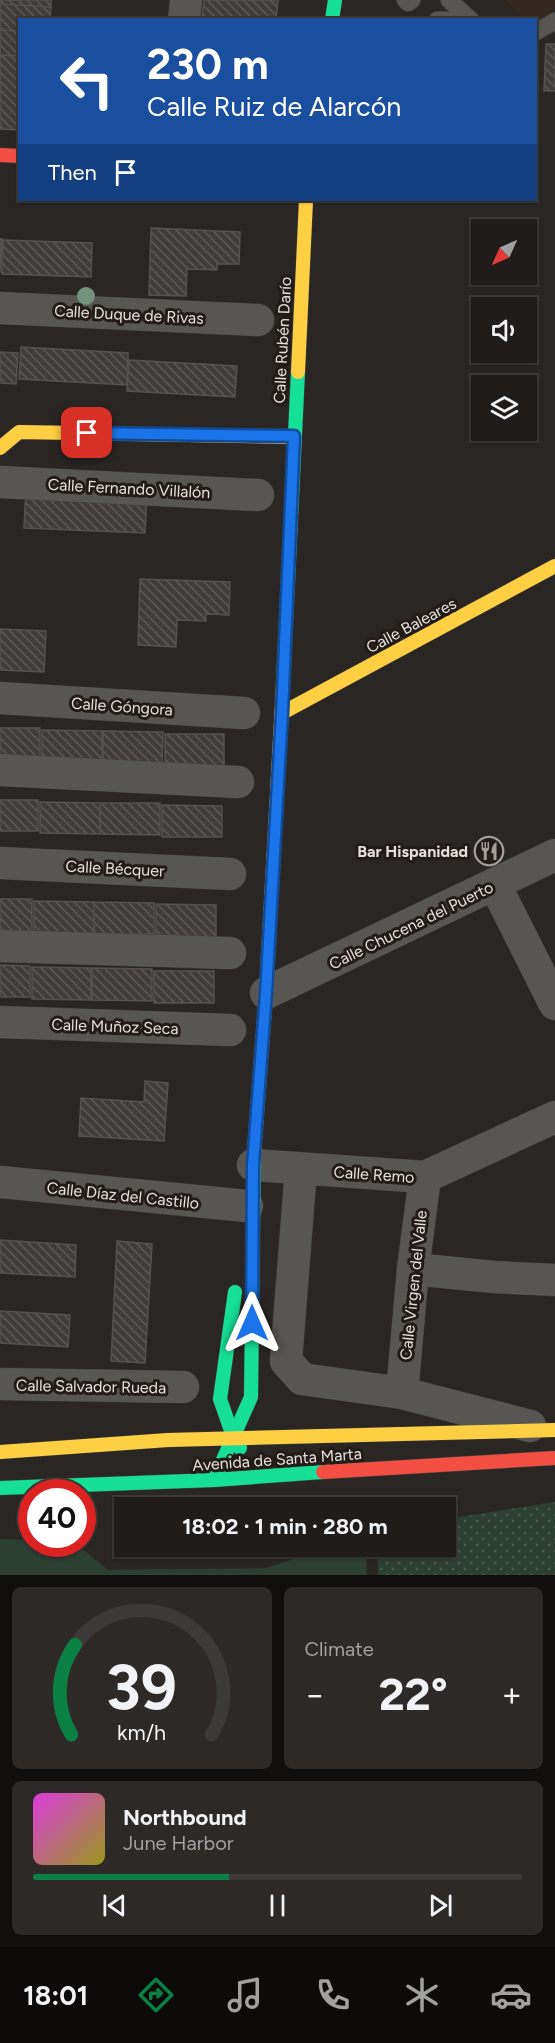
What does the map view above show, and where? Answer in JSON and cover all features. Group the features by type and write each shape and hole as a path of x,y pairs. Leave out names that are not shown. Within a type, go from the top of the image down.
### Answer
{"street":[{"path":"184,18 186,0"},
{"path":"332,18 335,0"},
{"path":"0,155 18,156"},
{"name":"Calle Rubén Darío","path":"253,1466 234,1439 216,1402 253,1165 266,993 282,713 306,201"},
{"name":"Calle Duque de Rivas","path":"0,308 258,320"},
{"path":"6,437 294,436"},
{"name":"Calle Fernando Villalón","path":"0,482 258,495"},
{"name":"Calle Baleares","path":"282,713 555,566"},
{"name":"Calle Góngora","path":"0,698 244,713"},
{"path":"0,770 238,782"},
{"name":"Calle Chucena del Puerto","path":"266,993 555,855"},
{"name":"Calle Bécquer","path":"0,863 230,874"},
{"path":"495,885 555,1004"},
{"path":"0,946 230,953"},
{"name":"Calle Muñoz Seca","path":"0,1022 230,1030"},
{"name":"Calle Remo","path":"253,1165 424,1178 555,1117"},
{"name":"Calle Rubén Darío","path":"214,1480 255,1400 253,1165"},
{"path":"301,1169 286,1361 302,1379 402,1393 552,1439"},
{"name":"Calle Virgen del Valle","path":"402,1393 424,1178"},
{"name":"Calle Díaz del Castillo","path":"0,1182 247,1206"},
{"path":"413,1269 555,1280"},
{"name":"Calle Salvador Rueda","path":"0,1384 183,1387"},
{"path":"284,1424 301,1437"},
{"path":"168,1440 187,1425"},
{"name":"Avenida de Santa Marta","path":"0,1452 168,1440 301,1437 552,1439"},
{"name":"Avenida de Santa Marta","path":"0,1488 214,1480 253,1466 552,1439"}],"lane":[{"path":"405,0 408,3 412,0"},
{"path":"449,0 469,18"},
{"path":"537,31 555,21"}],"shaded area":[{"path":"505,0 555,0 555,7 537,24 537,18 522,18"}],"green space":[{"path":"555,1502 555,1575 378,1575 377,1557 456,1557 456,1517"},
{"path":"0,1539 18,1540 18,1557 92,1557 108,1570 266,1568 299,1557 366,1557 367,1575 0,1575"}],"building":[{"path":"0,0 51,0 51,7 0,4"},
{"path":"204,0 278,0 276,18 202,18"},
{"path":"0,4 51,7 50,18 18,18 18,31 0,30"},
{"path":"0,30 18,31 18,56 0,55"},
{"path":"546,44 555,44 555,91 544,91"},
{"path":"0,55 18,56 18,130 0,129"},
{"path":"151,228 240,232 239,264 217,264 217,270 187,269 186,296 149,295"},
{"path":"0,239 2,239 0,273"},
{"path":"3,240 92,243 91,277 2,274"},
{"path":"21,347 128,353 127,385 19,379"},
{"path":"0,352 18,353 16,384 0,383"},
{"path":"129,360 237,366 235,397 127,391"},
{"path":"26,490 147,495 145,533 24,528"},
{"path":"140,579 230,582 229,615 206,614 206,621 177,620 176,647 138,645"},
{"path":"0,629 46,631 44,672 0,670"},
{"path":"0,728 40,728 40,760 0,760"},
{"path":"42,730 102,731 102,763 42,762"},
{"path":"103,731 163,732 162,764 103,763"},
{"path":"165,734 224,734 224,766 165,765"},
{"path":"0,800 38,800 38,831 0,831"},
{"path":"40,802 100,803 100,834 40,833"},
{"path":"100,803 160,803 160,835 100,834"},
{"path":"162,805 222,806 222,837 162,837"},
{"path":"0,899 32,899 32,931 0,930"},
{"path":"34,901 94,902 94,933 34,933"},
{"path":"94,902 154,903 154,934 94,934"},
{"path":"156,904 216,905 216,937 156,936"},
{"path":"0,965 30,966 30,997 0,997"},
{"path":"32,967 91,968 91,1000 32,999"},
{"path":"92,968 152,969 152,1001 92,1000"},
{"path":"154,971 214,971 214,1003 154,1003"},
{"path":"145,1081 168,1083 164,1141 79,1136 81,1098 144,1102"},
{"path":"0,1240 76,1245 75,1277 0,1273"},
{"path":"117,1241 152,1244 145,1363 111,1361"},
{"path":"0,1311 70,1315 68,1347 0,1343"}],"traffic: fast":[{"path":"332,18 335,0"},
{"path":"283,685 298,372"},
{"path":"214,1480 251,1397 254,1153"},
{"path":"235,1292 220,1399 234,1439 240,1448"},
{"path":"0,1488 214,1480 323,1472"}],"traffic: slow":[{"path":"298,372 306,201"},
{"path":"0,448 19,432 294,437"},
{"path":"282,713 555,566"},
{"path":"254,1153 266,993 283,685"},
{"path":"0,1452 168,1440 555,1430"}],"traffic: jam":[{"path":"0,155 18,156"},
{"path":"323,1472 555,1458"}],"place":[{"name":"Bar Hispanidad","path":"489,851"}],"route":[{"path":"87,433 294,436 282,713 266,993 253,1165 252,1323"}]}
